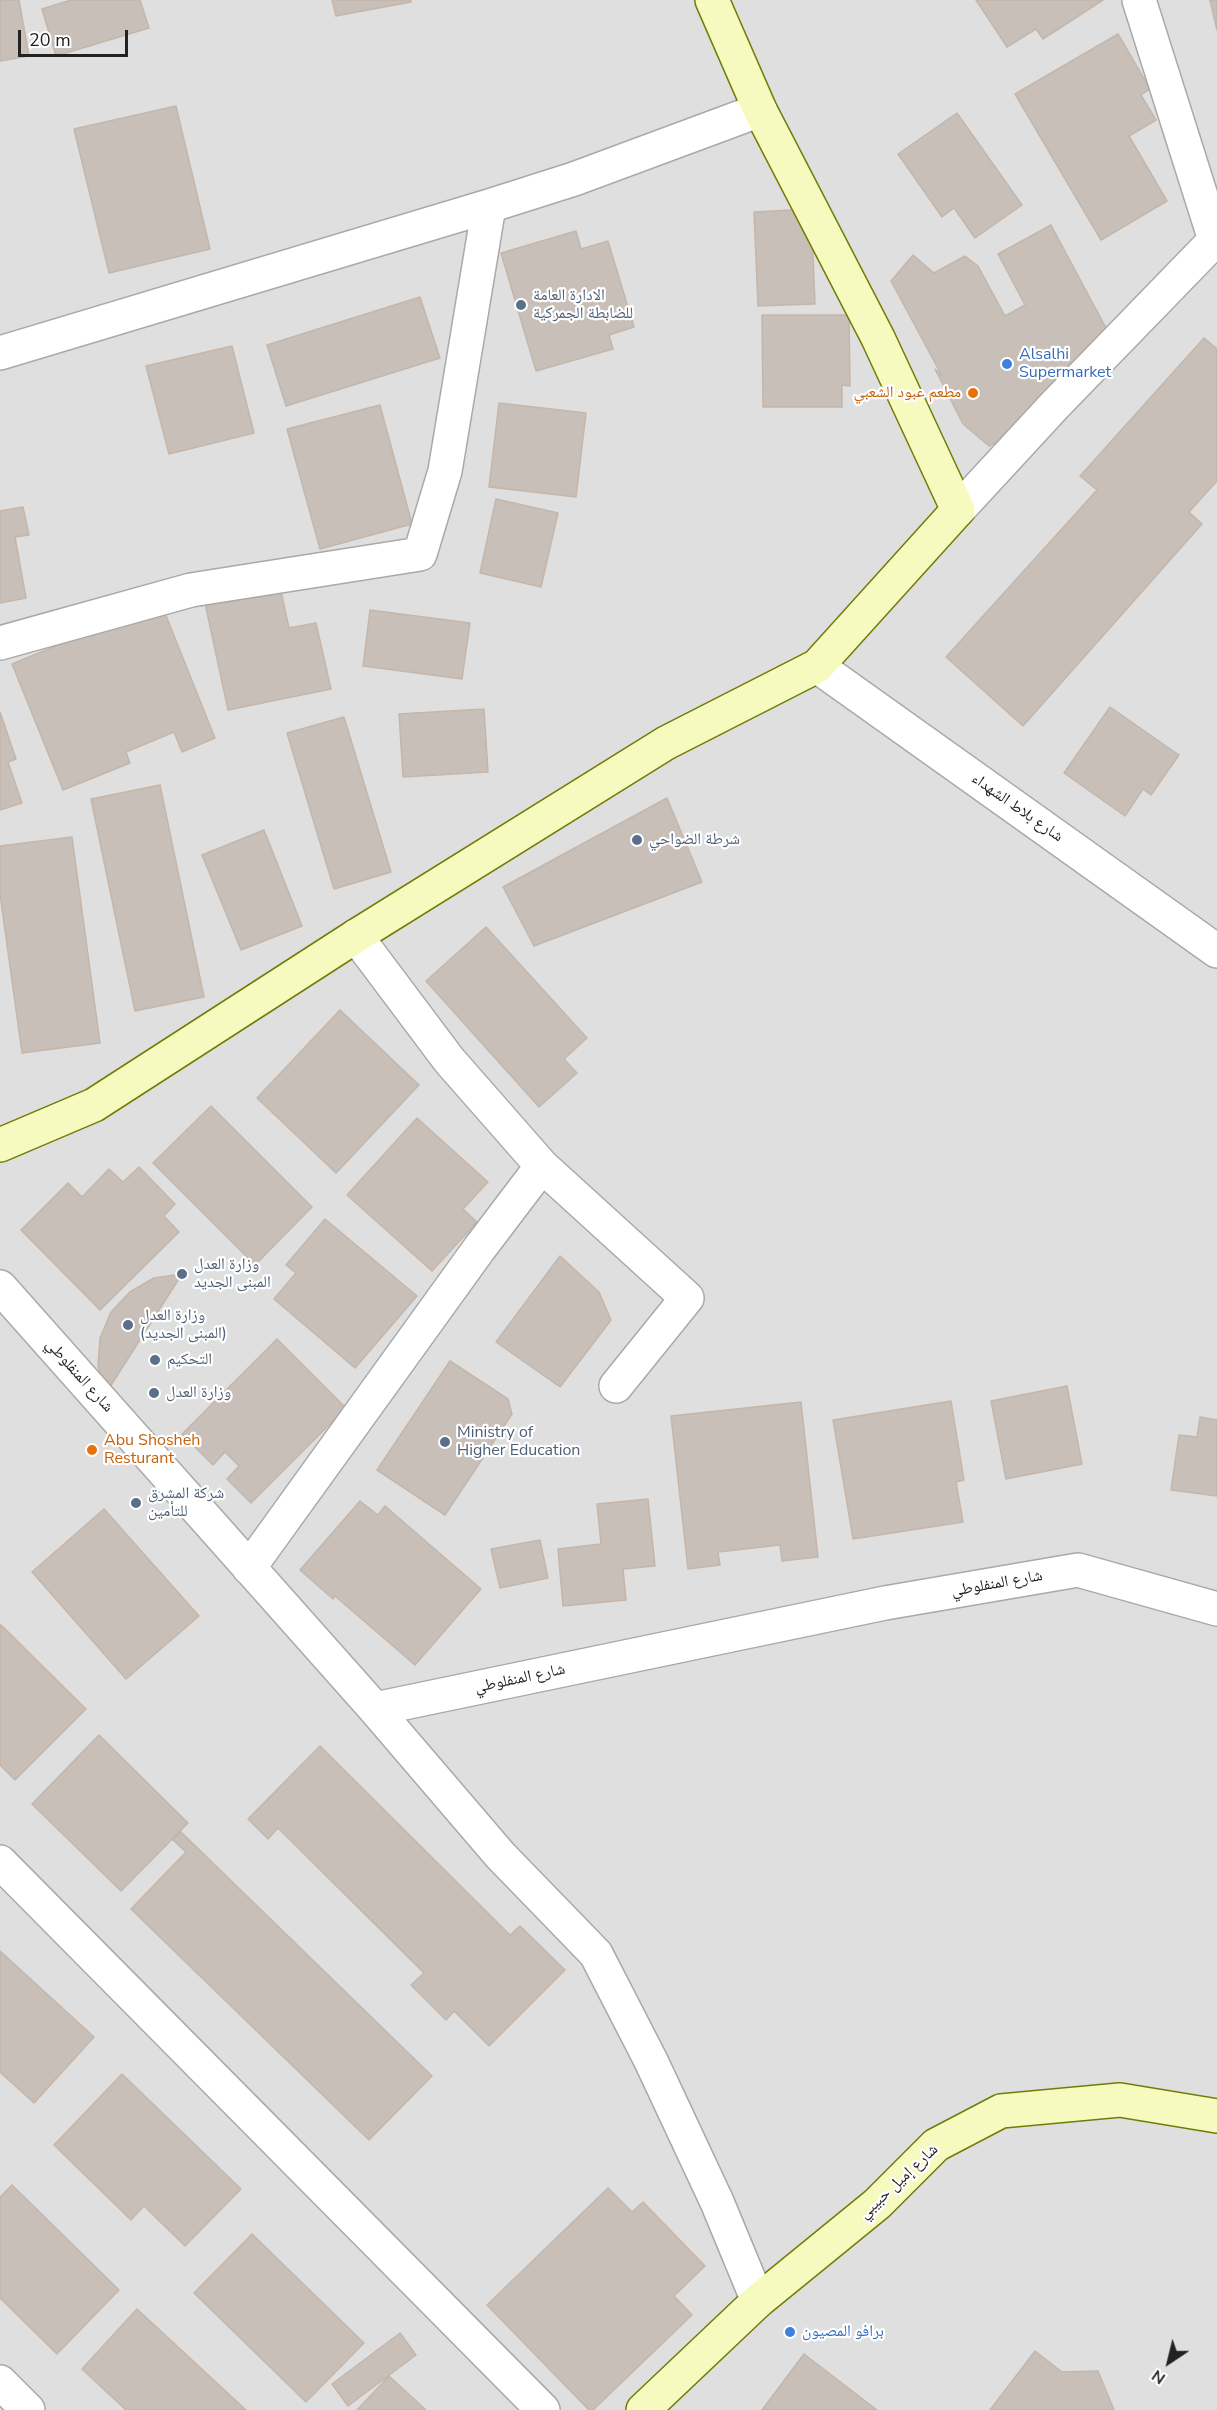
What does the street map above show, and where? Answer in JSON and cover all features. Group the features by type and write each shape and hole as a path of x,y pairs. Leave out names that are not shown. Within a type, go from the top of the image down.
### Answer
{"street":[{"path":"712,0 760,110 878,338 958,510"},
{"path":"0,1145 94,1105 356,936 666,743 817,666 1054,406 1216,239 1139,0"},
{"path":"0,353 574,179 760,110"},
{"path":"0,644 191,590 420,554 445,471 489,206"},
{"name":"شارع بلاط الشهداء","path":"817,666 1217,951"},
{"path":"356,936 449,1060 542,1166 687,1298 616,1386"},
{"path":"249,1568 542,1166"},
{"name":"شارع المنفلوطي","path":"0,1287 375,1709 885,1603 1077,1570 1217,1609"},
{"path":"375,1709 500,1855 596,1954 666,2093 717,2202 758,2301"},
{"path":"0,1862 543,2410"},
{"name":"شارع إميل حبيبي","path":"643,2410 758,2301 877,2204 936,2145 1001,2111 1120,2100 1217,2115"},
{"path":"0,2382 28,2410"}],"shaded area":[{"path":"0,0 1217,0 1217,2410 0,2410"}],"building":[{"path":"0,0 19,0 29,56 0,61"},
{"path":"71,0 140,0 149,28 56,56 42,9"},
{"path":"332,0 411,0 411,2 336,16"},
{"path":"976,0 1103,0 1043,39 1036,29 1007,47"},
{"path":"1210,0 1217,0 1217,30"},
{"path":"1118,34 1150,89 1141,95 1156,120 1129,136 1167,201 1101,240 1015,94"},
{"path":"176,106 210,249 109,273 74,129"},
{"path":"957,113 1022,205 975,238 954,208 942,217 898,154"},
{"path":"811,209 815,304 758,306 754,212"},
{"path":"1051,225 1106,328 1018,431 989,446 963,424 935,369 942,376 891,281 913,255 934,273 965,256 978,266 1005,316 1025,305 998,254"},
{"path":"576,231 581,249 608,241 634,327 609,335 613,349 536,371 501,253"},
{"path":"420,297 440,358 286,406 267,345"},
{"path":"762,315 849,315 850,386 842,385 842,407 763,407"},
{"path":"1204,338 1217,349 1217,481 1189,512 1202,524 1023,726 946,657 1097,490 1080,476"},
{"path":"232,346 254,433 169,454 146,366"},
{"path":"499,403 586,413 576,497 489,487"},
{"path":"380,405 412,524 320,549 287,429"},
{"path":"496,499 558,513 541,587 480,573"},
{"path":"23,507 29,535 15,537 26,598 0,603 0,511"},
{"path":"280,587 289,628 316,623 331,689 228,710 205,603"},
{"path":"161,603 215,738 182,752 174,732 126,752 130,763 63,790 12,664"},
{"path":"370,610 470,623 462,679 363,666"},
{"path":"1110,707 1179,755 1151,795 1143,789 1125,816 1064,773"},
{"path":"484,709 488,772 403,777 399,714"},
{"path":"0,712 16,759 8,762 22,803 0,810"},
{"path":"344,717 391,872 334,889 287,733"},
{"path":"160,785 204,997 135,1011 91,799"},
{"name":"شرطة الضواحي","path":"667,798 702,882 534,946 503,887"},
{"path":"264,830 302,926 241,950 202,855"},
{"path":"72,837 100,1043 22,1053 0,894 0,846"},
{"path":"486,927 587,1038 564,1059 577,1073 539,1107 426,981"},
{"path":"340,1010 419,1085 336,1173 257,1098"},
{"path":"211,1106 312,1207 255,1265 153,1163"},
{"path":"417,1118 488,1182 463,1209 477,1222 432,1271 347,1195"},
{"path":"139,1167 175,1204 164,1216 179,1232 100,1310 21,1230 68,1183 82,1197 109,1169 123,1182"},
{"path":"325,1219 417,1296 355,1368 274,1299 296,1273 286,1265"},
{"path":"560,1256 599,1292 611,1320 560,1387 496,1342"},
{"name":"وزارة العدل (المبنى الجديد)","path":"182,1274 106,1393 98,1366 100,1338 111,1312 130,1292 154,1278"},
{"path":"277,1339 346,1408 251,1503 227,1479 239,1466 225,1452 213,1465 182,1434"},
{"name":"Ministry of Higher Education","path":"450,1361 508,1399 512,1414 445,1515 377,1470"},
{"path":"1067,1386 1082,1464 1006,1479 991,1401"},
{"path":"951,1401 964,1480 956,1482 963,1522 853,1539 833,1420"},
{"path":"801,1402 818,1557 782,1561 780,1545 718,1552 720,1565 688,1569 671,1416"},
{"path":"1200,1417 1217,1420 1217,1496 1171,1490 1179,1435 1197,1437"},
{"path":"648,1499 655,1566 623,1569 626,1600 563,1606 558,1549 601,1544 597,1504"},
{"path":"360,1501 378,1515 385,1506 481,1589 415,1665 335,1596 333,1599 300,1570"},
{"path":"104,1509 199,1616 126,1679 32,1572"},
{"path":"540,1540 548,1578 500,1588 491,1549"},
{"path":"0,1624 86,1709 15,1780 0,1765"},
{"path":"99,1735 188,1823 121,1891 32,1804"},
{"path":"320,1746 510,1935 520,1926 565,1970 489,2046 454,2011 446,2020 411,1985 424,1973 278,1828 268,1839 248,1819"},
{"path":"181,1832 432,2076 369,2140 131,1909 186,1852 173,1840"},
{"path":"0,1951 94,2037 34,2103 0,2072"},
{"path":"122,2074 241,2189 185,2246 144,2206 131,2220 54,2145"},
{"path":"12,2185 119,2290 57,2354 0,2298 0,2197"},
{"path":"608,2188 632,2212 643,2202 705,2266 674,2296 692,2315 593,2410 589,2410 487,2305"},
{"path":"252,2234 364,2343 306,2402 194,2293"},
{"path":"137,2309 246,2410 126,2410 82,2369"},
{"path":"400,2333 416,2355 348,2406 332,2384"},
{"path":"1035,2351 1062,2372 1098,2371 1114,2410 990,2410"},
{"path":"804,2354 877,2410 762,2410"},
{"path":"389,2376 426,2410 357,2410"}],"place":[{"name":"الادارة العامة للضابطة الجمركية","path":"521,305"},
{"name":"Alsalhi Supermarket","path":"1007,364"},
{"name":"مطعم عبود الشعبي","path":"973,393"},
{"name":"شرطة الضواحي","path":"637,840"},
{"name":"وزارة العدل المبنى الجديد","path":"182,1274"},
{"name":"وزارة العدل (المبنى الجديد)","path":"128,1325"},
{"name":"التحكيم","path":"155,1360"},
{"name":"وزارة العدل","path":"154,1393"},
{"name":"Ministry of Higher Education","path":"445,1442"},
{"name":"Abu Shosheh Resturant","path":"92,1450"},
{"name":"شركة المشرق للتأمين","path":"136,1503"},
{"name":"برافو المصيون","path":"790,2332"}]}
